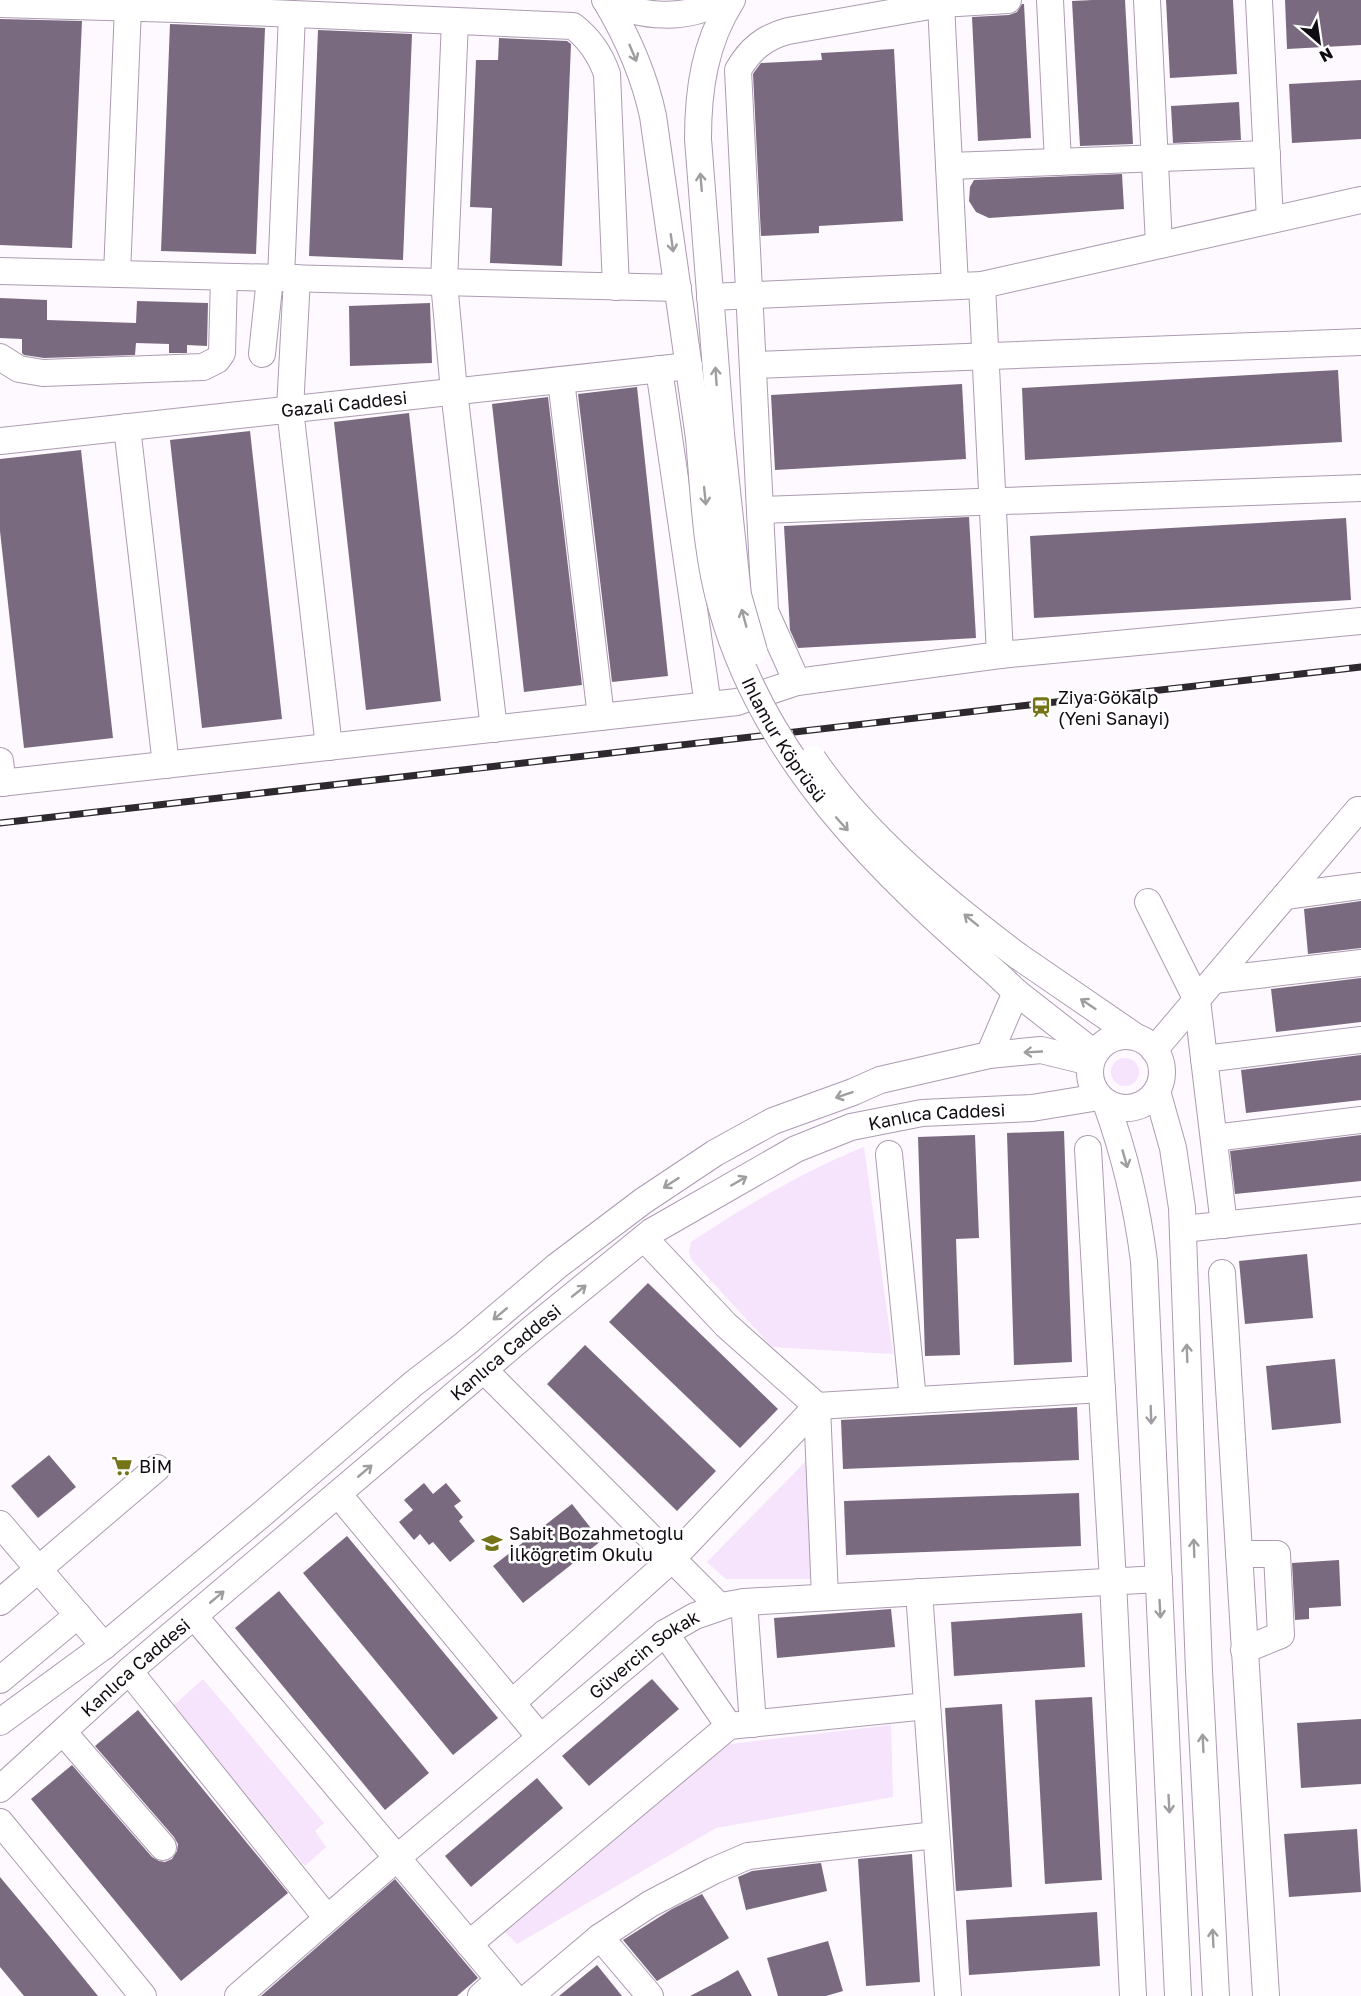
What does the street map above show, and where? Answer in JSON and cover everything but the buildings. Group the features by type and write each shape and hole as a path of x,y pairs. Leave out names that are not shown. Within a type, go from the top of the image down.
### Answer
{"street":[{"path":"605,1 632,11 660,15 688,13 722,0"},
{"path":"710,436 710,297 698,110 706,56 720,21 732,0"},
{"path":"797,682 765,610 738,70 759,44 778,34 941,4 1008,0"},
{"path":"1050,0 1058,162"},
{"path":"1147,0 1159,245"},
{"path":"1259,0 1270,220"},
{"path":"605,1 620,24 642,74 653,116 689,366 710,436"},
{"path":"0,4 128,7 573,26 590,41 597,51 603,62 608,87 616,287"},
{"path":"941,4 955,286"},
{"path":"117,274 128,7"},
{"path":"292,14 282,278 290,409 329,747"},
{"path":"455,21 444,282 454,391 494,729"},
{"path":"597,51 620,24"},
{"path":"949,166 1267,154"},
{"path":"710,297 982,285 1361,200"},
{"path":"0,271 678,288"},
{"path":"0,357 19,369 43,374 203,367 222,353 224,277"},
{"path":"262,354 282,278"},
{"path":"982,285 1000,655"},
{"path":"753,365 1361,342"},
{"name":"Gazali Caddesi","path":"0,441 689,366"},
{"path":"659,369 708,705"},
{"path":"561,380 601,717"},
{"path":"127,427 166,765"},
{"name":"Ihlamur Köprüsü","path":"710,436 738,595 754,650 785,715 824,774 882,839 944,898 1018,956 1145,1043"},
{"name":"Ihlamur Köprüsü","path":"710,436 710,552 722,608 746,674 776,733 804,777 844,827 921,905 1016,992 1092,1057"},
{"path":"760,510 1361,488"},
{"path":"1,776 166,765 737,702 797,682 1000,655 1361,621"},
{"path":"1145,1043 1197,1000 1358,810 1361,810"},
{"path":"1285,896 1361,886"},
{"path":"1148,902 1197,1000 1224,1225"},
{"path":"1214,980 1361,963"},
{"path":"989,1055 1016,992"},
{"path":"1178,1996 1144,1261 1128,1170 1103,1100 1090,1081 1092,1057 1100,1046 1117,1036 1145,1043 1161,1064 1162,1073 1157,1091 1179,1176 1183,1229 1199,1671 1216,1996"},
{"path":"1204,1059 1361,1041"},
{"name":"Kanlıca Caddesi","path":"0,1722 104,1646 413,1384 465,1344 557,1266 643,1201 744,1136 793,1113 880,1080 989,1055 1041,1050 1092,1057"},
{"path":"1103,1100 1124,1108 1134,1108 1143,1104 1157,1091"},
{"name":"Kanlıca Caddesi","path":"0,1789 129,1671 484,1370 644,1238 796,1149 852,1126 922,1113 1032,1108 1103,1100"},
{"path":"1214,1138 1361,1120"},
{"path":"1088,1149 1113,1581 1133,1996"},
{"path":"889,1154 913,1400"},
{"path":"1183,1229 1361,1210"},
{"path":"644,1238 726,1325 818,1406 825,1597"},
{"path":"1222,1273 1266,1996"},
{"path":"484,1370 672,1559 732,1604 741,1725"},
{"path":"512,1702 672,1559 818,1406 1102,1389"},
{"path":"0,1602 157,1468"},
{"path":"338,1494 540,1737"},
{"path":"0,1524 104,1646"},
{"path":"1239,1554 1277,1554 1281,1609 1281,1635 1244,1650"},
{"name":"Güvercin Sokak","path":"237,1996 398,1857 665,1633 695,1616 732,1604 1159,1579"},
{"path":"919,1592 948,1996"},
{"path":"0,1680 78,1615"},
{"path":"194,1616 470,1944 498,1991"},
{"path":"665,1633 741,1725"},
{"path":"129,1671 327,1918"},
{"path":"470,1944 741,1725 927,1706"},
{"path":"63,1732 163,1847"},
{"path":"0,1822 143,1996"},
{"path":"530,1996 600,1937 678,1887 712,1870 748,1856 936,1835"},
{"path":"600,1937 650,1996"}],"shaded area":[{"path":"1125,1058 1135,1062 1139,1072 1135,1082 1125,1086 1115,1082 1111,1072 1115,1062"},
{"path":"864,1147 893,1354 772,1347 691,1259 689,1251 691,1242 775,1190"},
{"path":"810,1457 813,1579 726,1579 707,1562"},
{"path":"203,1679 324,1823 315,1831 326,1847 305,1866 172,1707"},
{"path":"891,1725 893,1797 716,1828 517,1944 503,1930 722,1745"}],"railway":[{"path":"0,823 1361,667"}],"place":[{"name":"Ziya Gökalp (Yeni Sanayi)","path":"1041,707"},
{"name":"BİM","path":"122,1466"},
{"name":"Sabit Bozahmetoğlu İlköğretim Okulu","path":"492,1543"}]}
